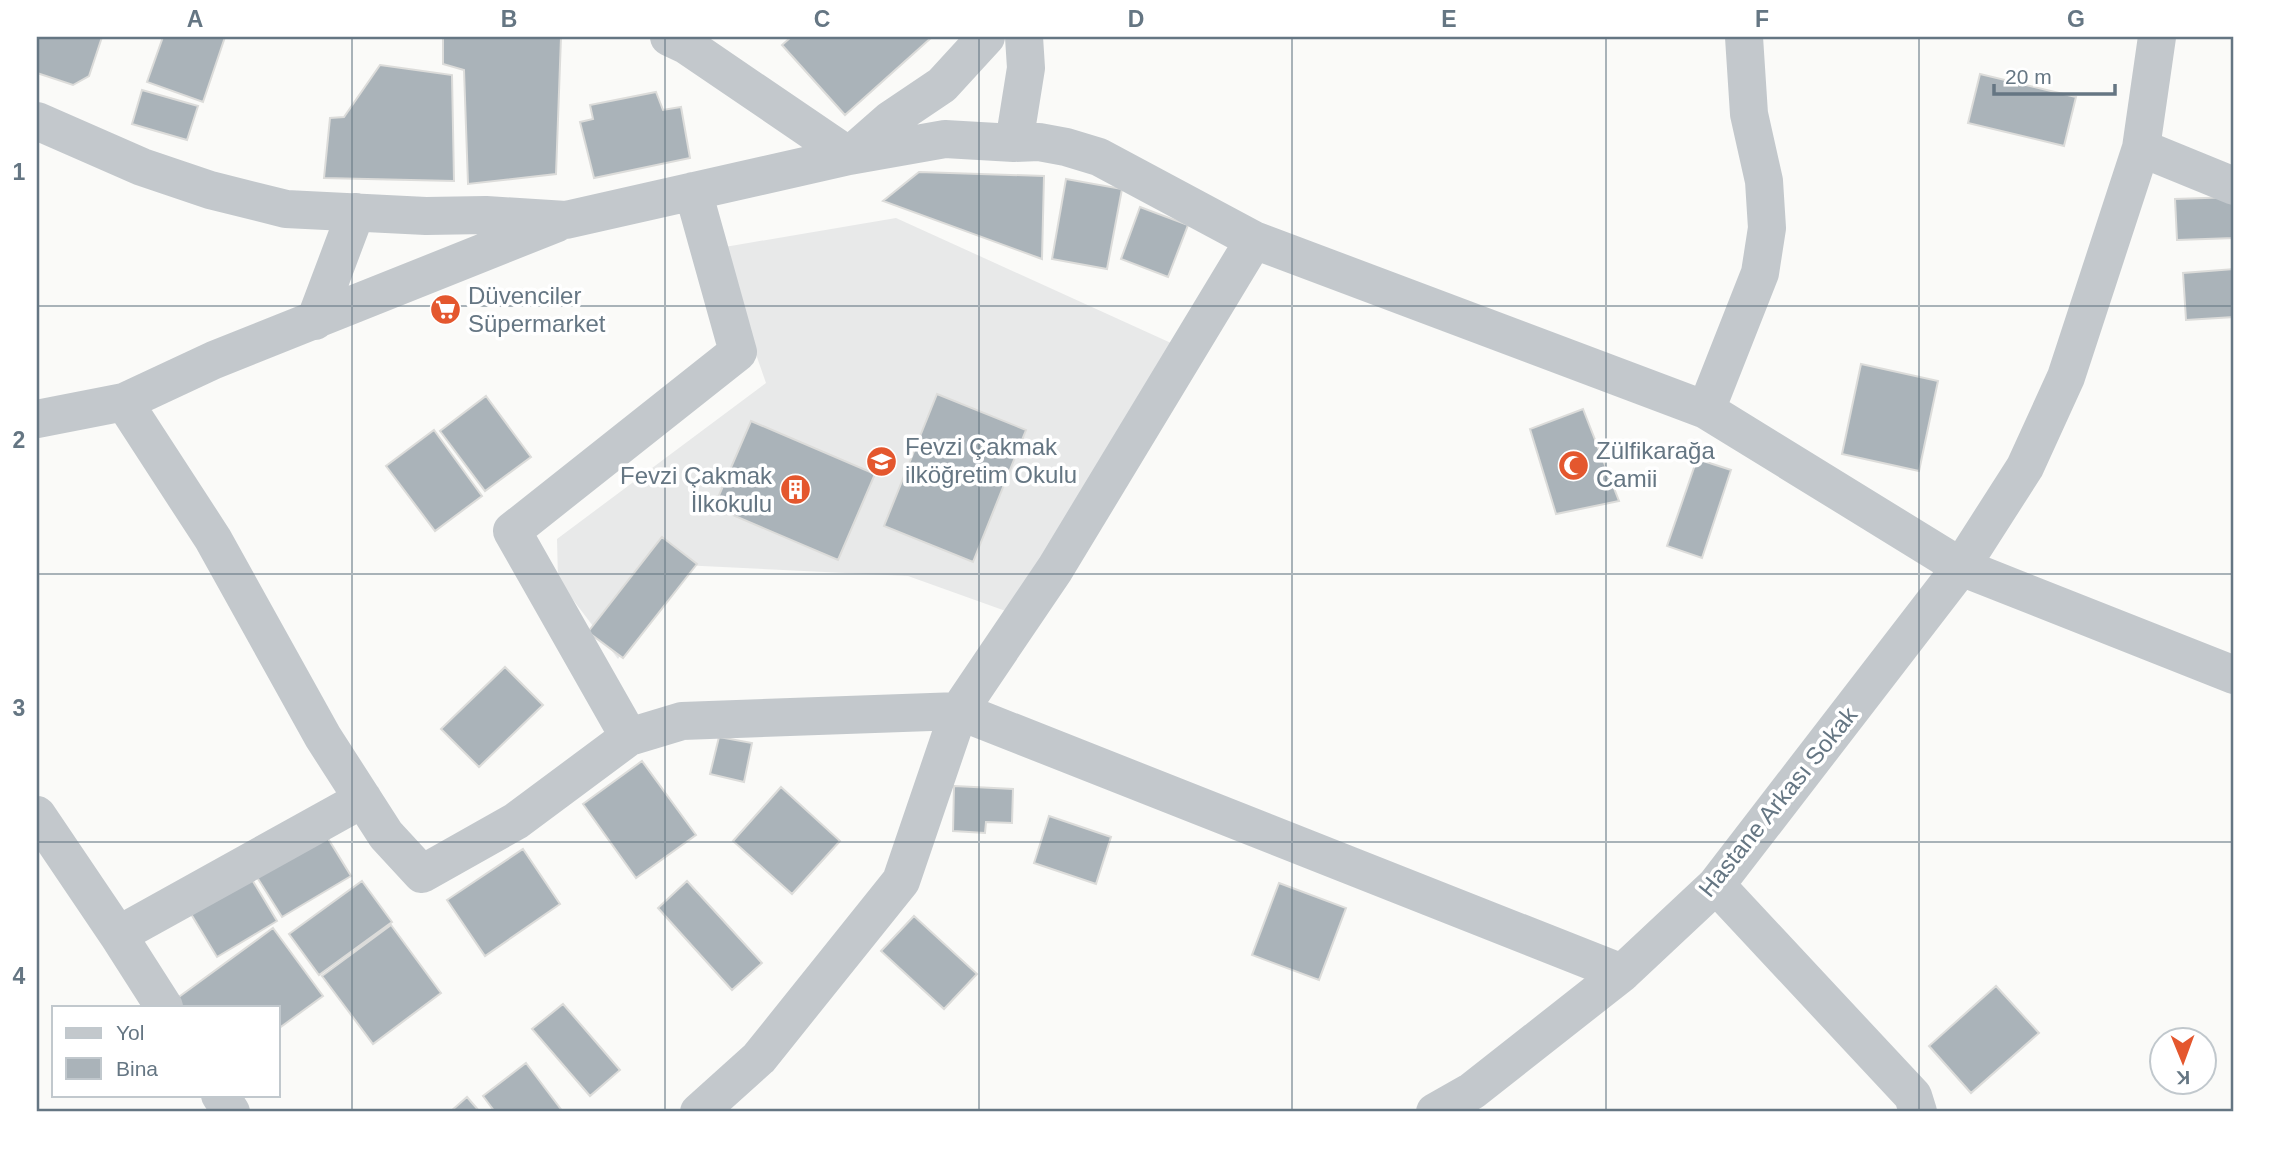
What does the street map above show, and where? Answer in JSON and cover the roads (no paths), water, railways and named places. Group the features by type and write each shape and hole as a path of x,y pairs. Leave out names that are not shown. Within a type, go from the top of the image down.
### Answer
{"street":[{"path":"669,37 685,45 849,156"},
{"path":"849,156 890,120 942,85 986,37"},
{"path":"1014,143 1026,68 1024,37"},
{"path":"1706,410 1760,273 1767,228 1764,181 1749,114 1744,37"},
{"name":"Hastane Arkası Sokak","path":"1435,1112 1472,1091 1622,973 1716,885 1961,567 2025,467 2066,377 2141,148 2157,37"},
{"path":"37,121 142,167 210,190 286,209 566,220"},
{"path":"37,419 124,402 214,360 566,220 849,156 945,139 1039,142 1066,146 1099,157 1254,240 1706,410 1961,567 2234,675"},
{"path":"2141,148 2234,186"},
{"path":"629,737 512,531 738,352 693,191"},
{"path":"315,321 356,212"},
{"path":"699,1112 759,1058 901,881 959,712 1055,569 1254,240"},
{"path":"124,402 213,539 323,737 386,835 422,874 516,821 629,737 682,721 959,712 1622,973"},
{"path":"118,935 363,799"},
{"path":"37,815 163,1006"},
{"path":"1716,885 1913,1096 1918,1112"},
{"path":"221,1096 231,1112"}],"place":[{"name":"Düvenciler Süpermarket","path":"445,310"},
{"name":"Fevzi Çakmak ilköğretim Okulu","path":"882,461"},
{"name":"Zülfikarağa Camii","path":"1573,465"},
{"name":"Fevzi Çakmak İlkokulu","path":"795,490"}]}
